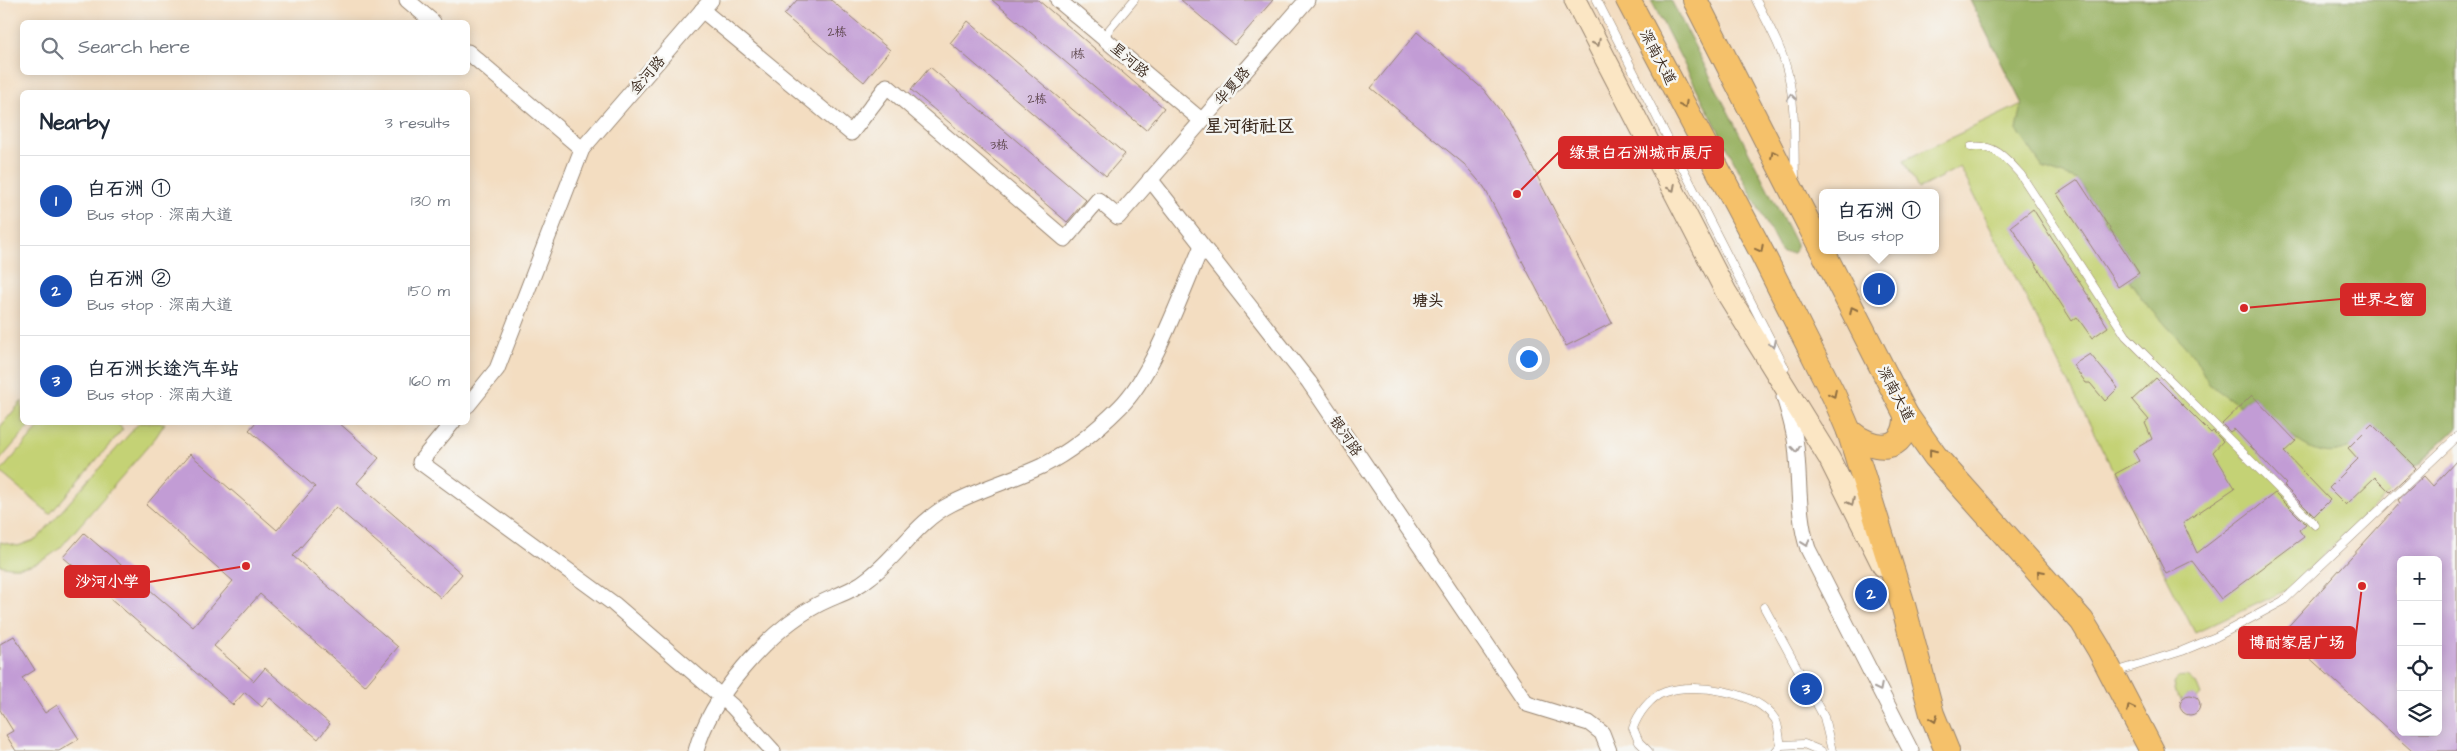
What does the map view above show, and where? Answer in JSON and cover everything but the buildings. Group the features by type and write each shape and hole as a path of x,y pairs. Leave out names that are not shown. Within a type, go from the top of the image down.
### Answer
{"main road":[{"path":"1575,0 1726,292 1828,458 1903,605"},
{"name":"深南大道","path":"1628,0 1762,252 1834,396 1849,431 1903,605 1932,714 1946,751"},
{"name":"深南大道","path":"1694,0 1819,243"},
{"name":"深南大道","path":"1824,254 1906,415 1940,462 2073,610 2112,673 2152,751"},
{"path":"1849,431 1867,444 1884,446 1899,439 1904,431 1906,415"}],"street":[{"path":"406,0 431,20"},
{"name":"星河路","path":"1058,0 1202,120"},
{"name":"华夏路","path":"706,5 851,133 887,86 1065,239 1098,200 1118,217 1307,0"},
{"name":"金河路","path":"470,403 497,369 582,149 706,5"},
{"path":"470,54 582,149"},
{"name":"银河路","path":"1150,179 1309,382 1527,704 1589,723 1602,733 1609,751"},
{"path":"696,751 722,698 745,665 778,632 817,605 845,594 871,577 928,518 950,504 1043,465 1086,439 1122,405 1150,364 1202,246"},
{"path":"1773,368 1793,427 1801,515 1808,548 1911,751"},
{"path":"451,425 420,462 614,604 669,649 722,698 773,751"}],"lane":[{"path":"1102,37 1134,0"},
{"path":"1597,0 1752,300 1828,458"},
{"path":"1756,0 1779,47 1788,74 1792,102 1796,198"},
{"path":"1971,147 1983,145 1994,150 2012,165 2021,175 2126,336 2315,525"},
{"path":"2112,673 2182,651 2216,637 2283,601 2457,437"},
{"path":"1764,607 1824,717 1832,751"},
{"path":"1648,751 1639,742 1632,728 1639,712 1663,692 1687,687 1722,690 1755,702 1775,719 1778,748 1804,744 1821,751"}],"green space":[{"path":"1651,0 1671,0 1796,244 1796,249 1793,253 1783,253 1779,248"},
{"path":"1970,0 2457,0 2457,428 2287,590 2195,633 1960,167 1918,189 1904,160 2022,104"},
{"path":"1970,0 2457,0 2457,428 2415,467 2372,424 2347,449 2333,453 2319,451 2306,446 2282,427 2252,395 2240,406 2209,384 2194,356 2143,300 2129,280 2139,273 2078,180 2043,168 2017,130 2022,104"},
{"path":"20,403 20,425 30,425 0,460 0,427"},
{"path":"41,425 118,425 123,429 50,514 0,472"},
{"path":"137,425 164,425 156,437 61,547 48,557 33,564 17,567 0,565 0,542 18,546 37,539"},
{"path":"2187,676 2197,685 2201,695 2197,699 2192,696 2186,696 2182,701 2175,693 2173,684 2178,677"}],"place":[{"name":"绿景白石洲城市展厅","path":"1517,194"},
{"name":"白石洲 ①","path":"1879,289"},
{"name":"世界之窗","path":"2244,308"},
{"name":"沙河小学","path":"246,566"},
{"name":"博耐家居广场","path":"2362,586"},
{"name":"白石洲 ②","path":"1871,594"},
{"name":"白石洲长途汽车站","path":"1806,689"}],"district":[{"name":"星河街社区","path":"1250,126"},
{"name":"塘头","path":"1428,300"}]}
